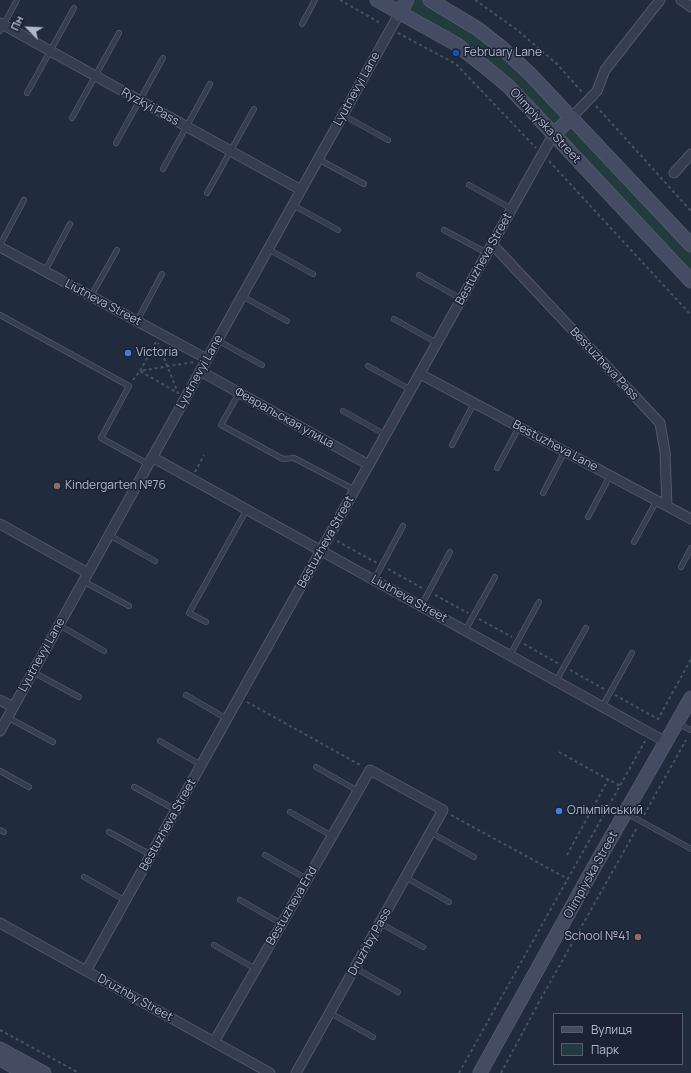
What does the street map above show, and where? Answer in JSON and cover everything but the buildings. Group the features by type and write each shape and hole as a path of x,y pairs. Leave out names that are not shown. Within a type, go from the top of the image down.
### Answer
{"main road":[{"name":"Olimpiyska Street","path":"377,0 456,44 508,86 691,281"},
{"path":"400,14 407,0"},
{"name":"Olimpiyska Street","path":"430,0 478,29 502,48 530,74 691,244"},
{"name":"Bestuzheva Street","path":"553,135 572,117"},
{"name":"Olimpiyska Street","path":"480,1073 691,698"},
{"path":"0,1049 42,1073"},
{"path":"0,1059 25,1073"}],"street":[{"path":"572,117 597,91 606,70 660,0"},
{"path":"680,0 691,7"},
{"name":"Lyutnevyi Lane","path":"0,730 400,14"},
{"name":"Ryzkyi Pass","path":"1,26 50,51 301,190"},
{"name":"Bestuzheva Street","path":"86,971 553,135"},
{"path":"674,173 691,154"},
{"name":"Bestuzheva Pass","path":"492,244 660,423 665,452 667,506"},
{"name":"Liutneva Street","path":"0,246 207,359"},
{"name":"Февральская улица","path":"200,371 368,466"},
{"name":"Bestuzheva Lane","path":"420,374 691,518"},
{"name":"Liutneva Street","path":"150,460 247,509 666,742"},
{"path":"0,524 86,577"},
{"path":"0,700 13,707"},
{"path":"370,770 443,810"},
{"name":"Bestuzheva End","path":"214,1042 370,770"},
{"name":"Druzhby Pass","path":"296,1073 443,810"},
{"name":"Druzhby Street","path":"0,923 270,1073"}],"lane":[{"path":"1,26 17,0"},
{"path":"302,24 315,0"},
{"path":"27,93 74,8"},
{"path":"72,118 119,33"},
{"path":"116,143 163,58"},
{"path":"162,169 210,84"},
{"path":"207,193 254,108"},
{"path":"343,115 388,140"},
{"path":"318,159 364,184"},
{"path":"469,185 512,209"},
{"path":"0,246 24,200"},
{"path":"293,205 338,230"},
{"path":"44,271 70,224"},
{"path":"444,230 487,254"},
{"path":"268,249 313,274"},
{"path":"91,296 116,250"},
{"path":"137,321 162,274"},
{"path":"419,276 462,299"},
{"path":"242,296 287,321"},
{"path":"0,315 129,386 101,438 150,460"},
{"path":"394,320 437,343"},
{"path":"217,340 262,365"},
{"path":"368,366 411,390"},
{"path":"239,393 221,425 283,459 294,458 355,490"},
{"path":"452,445 474,403"},
{"path":"343,411 386,435"},
{"path":"497,468 519,427"},
{"path":"543,493 565,451"},
{"path":"588,517 610,476"},
{"path":"634,542 657,500"},
{"path":"206,622 189,613 247,509"},
{"path":"374,580 403,526"},
{"path":"109,535 155,561"},
{"path":"681,567 691,548"},
{"path":"420,606 450,552"},
{"path":"86,577 130,606"},
{"path":"465,631 495,577"},
{"path":"510,655 539,602"},
{"path":"58,625 104,651"},
{"path":"556,681 586,628"},
{"path":"602,707 632,653"},
{"path":"33,671 79,697"},
{"path":"186,695 227,718"},
{"path":"8,717 53,742"},
{"path":"677,723 691,730"},
{"path":"160,742 202,765"},
{"path":"316,767 358,791"},
{"path":"0,771 29,787"},
{"path":"134,787 176,810"},
{"path":"290,812 333,836"},
{"path":"626,812 691,849"},
{"path":"109,832 151,855"},
{"path":"430,832 474,857"},
{"path":"265,855 308,879"},
{"path":"84,877 126,901"},
{"path":"405,877 449,902"},
{"path":"240,900 282,924"},
{"path":"380,923 423,947"},
{"path":"214,945 256,969"},
{"path":"355,968 398,992"},
{"path":"330,1013 373,1037"}],"path":[{"path":"340,0 376,20 378,17"},
{"path":"400,33 456,64 542,154 691,315"},
{"path":"129,386 140,371 157,341 178,393 140,371"},
{"path":"140,371 196,362"},
{"path":"329,536 658,719 691,659"},
{"path":"239,698 370,770"},
{"path":"501,1073 538,1002 686,740"},
{"path":"459,1073 643,744"},
{"path":"559,752 620,786"},
{"path":"567,855 608,780"},
{"path":"443,810 568,879"},
{"path":"0,1030 79,1073"}],"green space":[{"path":"376,0 430,0 478,29 691,245 691,281 484,66"}],"place":[{"name":"February Lane","path":"456,53"},
{"name":"Victoria","path":"128,353"},
{"name":"Kindergarten №76","path":"57,486"},
{"name":"Олімпійський","path":"559,811"},
{"name":"School №41","path":"638,937"}]}
